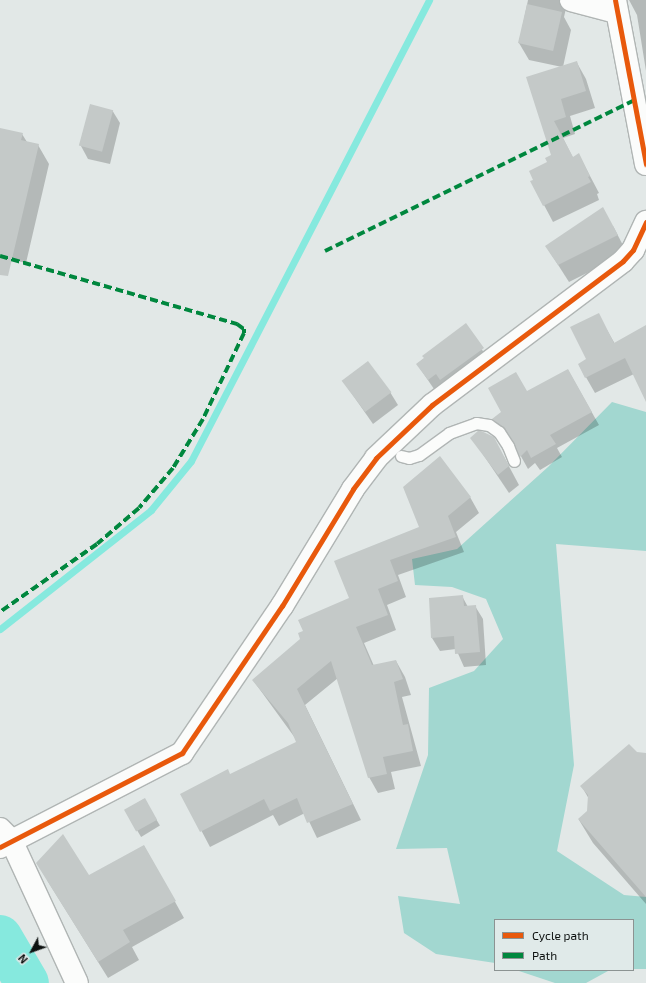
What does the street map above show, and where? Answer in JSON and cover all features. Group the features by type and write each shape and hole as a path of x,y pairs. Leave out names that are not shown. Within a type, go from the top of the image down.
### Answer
{"street":[{"path":"571,0 615,6 644,140 646,164"},
{"path":"77,983 4,839 182,753 282,606 353,489 376,458 432,405 624,261 645,230"}],"lane":[{"path":"401,456 409,458 419,455 449,433 476,423 490,425 499,432 508,446 514,462"}],"shaded area":[{"path":"612,402 646,412 646,551 556,544 574,765 557,851 624,895 646,897 646,969 634,969 634,919 494,919 494,963 436,954 404,933 398,896 460,904 447,848 396,849 428,755 429,688 474,671 503,639 486,599 452,587 415,585 412,559 457,549 548,467"},
{"path":"519,971 608,971 586,983 555,983"}],"building":[{"path":"527,4 562,12 553,51 518,43"},
{"path":"577,61 586,91 561,99 566,117 554,121 573,157 579,153 590,176 588,177 591,182 543,206 530,181 533,180 529,171 547,162 545,158 551,155 526,77"},
{"path":"90,104 113,110 102,152 79,146"},
{"path":"0,128 23,133 21,140 39,144 8,276 0,275"},
{"path":"603,207 618,235 558,265 545,246"},
{"path":"599,313 614,343 646,325 646,402 625,358 585,378 578,364 586,359 570,327"},
{"path":"466,323 484,348 440,380 436,374 428,380 416,364 424,358 422,356"},
{"path":"368,361 391,392 365,412 342,381"},
{"path":"568,369 592,412 550,435 556,444 531,458 527,450 520,457 505,428 492,419 501,412 488,388 516,372 527,391"},
{"path":"479,430 494,437 509,466 498,475 470,438"},
{"path":"440,456 471,497 448,516 456,537 390,560 398,581 378,589 388,615 356,627 372,665 396,660 403,679 394,682 403,725 408,724 413,751 383,757 387,774 368,778 331,661 297,689 353,804 307,823 297,798 270,811 264,799 200,832 180,794 228,769 230,774 296,742 288,723 252,680 300,639 298,633 303,631 298,620 349,598 334,561 419,527 403,487"},
{"path":"463,595 464,606 476,605 480,652 455,654 454,636 431,638 429,598"},
{"path":"629,744 637,752 646,753 646,897 578,819 587,811 588,795 580,786"},
{"path":"145,798 157,820 136,832 124,810"},
{"path":"63,834 89,875 144,845 176,901 123,930 130,942 98,962 36,863"}],"waterway":[{"path":"0,629 151,510 191,461 429,0"},
{"path":"0,937 27,983"}],"marked path":[{"path":"325,251 634,100"},
{"path":"0,256 237,324 244,329 244,333 203,419 173,468 139,508 97,544 0,612"}],"cycle path":[{"path":"615,0 646,164"},
{"path":"0,847 182,753 282,606 353,489 376,458 432,405 623,261 633,250 646,222"}]}
